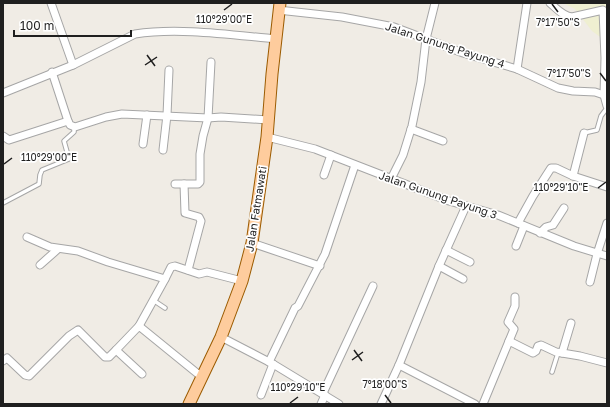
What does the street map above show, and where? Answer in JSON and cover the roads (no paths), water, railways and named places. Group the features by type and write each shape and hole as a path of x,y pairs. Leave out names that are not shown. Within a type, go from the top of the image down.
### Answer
{"main road":[{"name":"Jalan Fatmawati","path":"189,404 203,378 221,337 242,281 252,242 267,137 279,7"}],"street":[{"path":"51,3 72,65"},
{"path":"391,179 403,156 411,129 421,82 426,39 435,3"},
{"path":"517,69 527,3"},
{"path":"550,3 563,14 568,16 605,9 604,95 607,107"},
{"name":"Jalan Gunung Payung 4","path":"279,7 394,27 462,53 517,69 558,88 573,91 595,92 604,95"},
{"path":"3,93 72,65 112,46 127,37 144,32 195,32 276,39"},
{"path":"175,184 198,184 200,182 200,154 208,118 211,62"},
{"path":"163,150 167,115 169,70"},
{"path":"52,72 68,121 70,125 74,127 114,115 147,114 268,120"},
{"path":"143,144 147,114"},
{"path":"3,136 9,140 68,121"},
{"path":"411,129 443,142"},
{"path":"573,176 584,133"},
{"name":"Jalan Gunung Payung 3","path":"267,137 315,149 391,179 466,206 498,215 540,233 597,254 607,256"},
{"path":"324,175 331,155"},
{"path":"261,394 271,363 295,308 298,306 320,266 331,239 342,201 355,165"},
{"path":"516,246 521,225 533,196 551,168 556,168 573,176 607,187"},
{"path":"184,184 185,211 199,217 201,221 188,270"},
{"path":"381,404 466,206"},
{"path":"540,233 546,227 552,225 564,208"},
{"path":"590,282 607,223"},
{"path":"27,237 50,247 78,251 108,262 165,279"},
{"path":"252,242 320,266"},
{"path":"40,265 58,249"},
{"path":"446,250 470,262"},
{"path":"4,358 25,375 29,376 69,336 78,330 105,357 109,357 139,326 173,266 199,274 207,272 242,281"},
{"path":"439,266 463,279"},
{"path":"321,404 324,394 373,286"},
{"path":"483,404 514,329 508,322 515,306 515,297"},
{"path":"560,353 571,323"},
{"path":"139,326 203,378"},
{"path":"221,337 271,363 339,404"},
{"path":"509,341 533,353 536,351 538,346 541,345 552,351 607,363"},
{"path":"116,350 142,374"},
{"path":"399,365 467,402 475,404"}],"lane":[{"path":"584,133 597,130 601,116 607,107"},
{"path":"3,203 39,184 40,175 44,169 69,159 64,141 74,132 74,127"},
{"path":"153,300 165,308"},
{"path":"552,372 560,353"}]}
